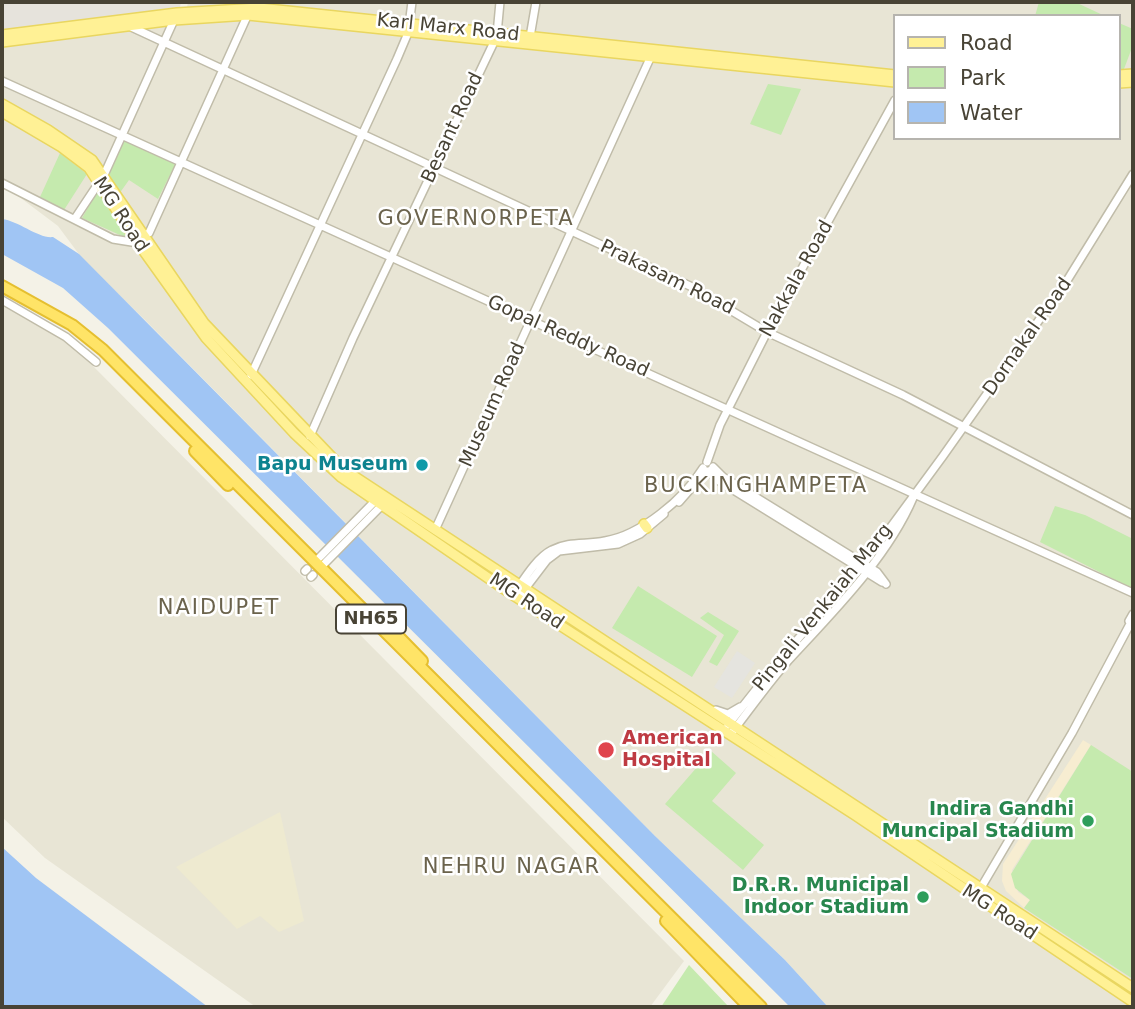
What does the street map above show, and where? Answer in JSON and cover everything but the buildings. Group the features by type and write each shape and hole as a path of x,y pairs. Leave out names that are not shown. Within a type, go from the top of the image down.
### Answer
{"highway":[{"name":"NH65","path":"2,286 56,315 91,339 445,693 584,836 671,934 749,1007"},
{"name":"NH65","path":"2,294 62,326 98,354 584,836 761,1007"},
{"path":"215,461 239,478 324,558 413,651 445,693"}],"main road":[{"name":"Karl Marx Road","path":"2,42 174,20 191,11"},
{"name":"Karl Marx Road","path":"2,35 191,11 249,12 894,82"},
{"name":"Karl Marx Road","path":"495,38 530,37 652,54 894,75"},
{"name":"MG Road","path":"2,104 92,160 102,179 204,323 327,465 523,587 700,705 730,729 753,739 1133,988"},
{"name":"MG Road","path":"2,112 60,146 102,179"},
{"name":"MG Road","path":"249,378 343,469 516,596 730,729 1133,1002"},
{"path":"1037,938 1044,929"}],"street":[{"path":"249,378 321,227 409,29 412,2"},
{"name":"Besant Road","path":"310,436 495,38 500,2"},
{"path":"530,37 536,2"},
{"path":"2,183 76,217 113,239 143,237 181,163 249,12"},
{"name":"Prakasam Road","path":"117,20 690,286 767,332 903,395 1133,515"},
{"path":"76,217 102,179 174,20"},
{"name":"Museum Road","path":"435,530 652,54"},
{"name":"Gopal Reddy Road","path":"2,81 1133,593"},
{"name":"Nakkala Road","path":"516,596 552,549 618,538 645,526 688,494 708,468 727,410 894,102"},
{"name":"Dornakal Road","path":"914,494 1087,250 1133,174"},
{"path":"2,300 66,337 96,362"},
{"path":"708,468 719,481 864,568"},
{"name":"Pingali Venkaiah Marg","path":"730,729 747,703 864,568 908,508 914,494"},
{"path":"324,558 382,500"},
{"path":"975,897 1072,733 1130,626 1133,614"},
{"path":"1130,626 1133,638"},
{"name":"Pingali Venkaiah Marg","path":"730,729 747,713 803,641"},
{"path":"700,705 706,705 724,714 747,703"},
{"path":"747,713 744,727 753,739"}],"shaded area":[{"path":"181,2 180,7 2,31 2,4"},
{"path":"188,2 1133,2 1133,1007 828,1007 785,960 655,836 84,261 58,226 2,184 2,38 185,18"},
{"path":"2,304 61,336 88,361 684,961 650,1007 256,1007 45,858 2,817"},
{"path":"737,651 755,663 732,698 714,687"},
{"path":"1083,740 1091,745 1012,870 1018,892 1030,900 1024,908 1006,891 1002,881 1003,864"},
{"path":"280,812 304,921 279,932 260,916 237,929 176,867"}],"green space":[{"path":"1039,2 1075,2 1101,14 1036,14"},
{"path":"1121,24 1133,29 1133,45 1124,69 1121,69"},
{"path":"768,84 801,89 781,135 750,124"},
{"path":"126,138 176,163 158,199 129,180 119,194 107,175"},
{"path":"60,153 87,174 64,210 40,197"},
{"path":"99,192 131,240 82,218"},
{"path":"1055,506 1085,515 1133,539 1133,589 1040,542"},
{"path":"638,586 717,636 692,677 612,628"},
{"path":"708,612 739,631 717,666 709,662 724,635 700,618"},
{"name":"Indira Gandhi Muncipal Stadium","path":"1091,745 1133,772 1133,979 1024,908 1030,900 1015,888 1011,874"},
{"path":"711,751 736,773 712,801 764,845 743,870 665,804"},
{"path":"689,965 728,1006 728,1007 661,1007"}],"water":[{"path":"2,219 53,237 79,254 655,836 785,960 828,1007 790,1007 108,328 63,288 2,254"},
{"path":"2,847 36,878 208,1007 2,1007"}],"place":[{"name":"Bapu Museum","path":"422,465"},
{"name":"American Hospital","path":"606,750"},
{"name":"Indira Gandhi Muncipal Stadium","path":"1088,821"},
{"name":"D.R.R. Municipal Indoor Stadium","path":"923,897"}],"district":[{"name":"GOVERNORPETA","path":"476,220"},
{"name":"BUCKINGHAMPETA","path":"756,487"},
{"name":"NAIDUPET","path":"219,609"},
{"name":"NEHRU NAGAR","path":"512,868"}]}
